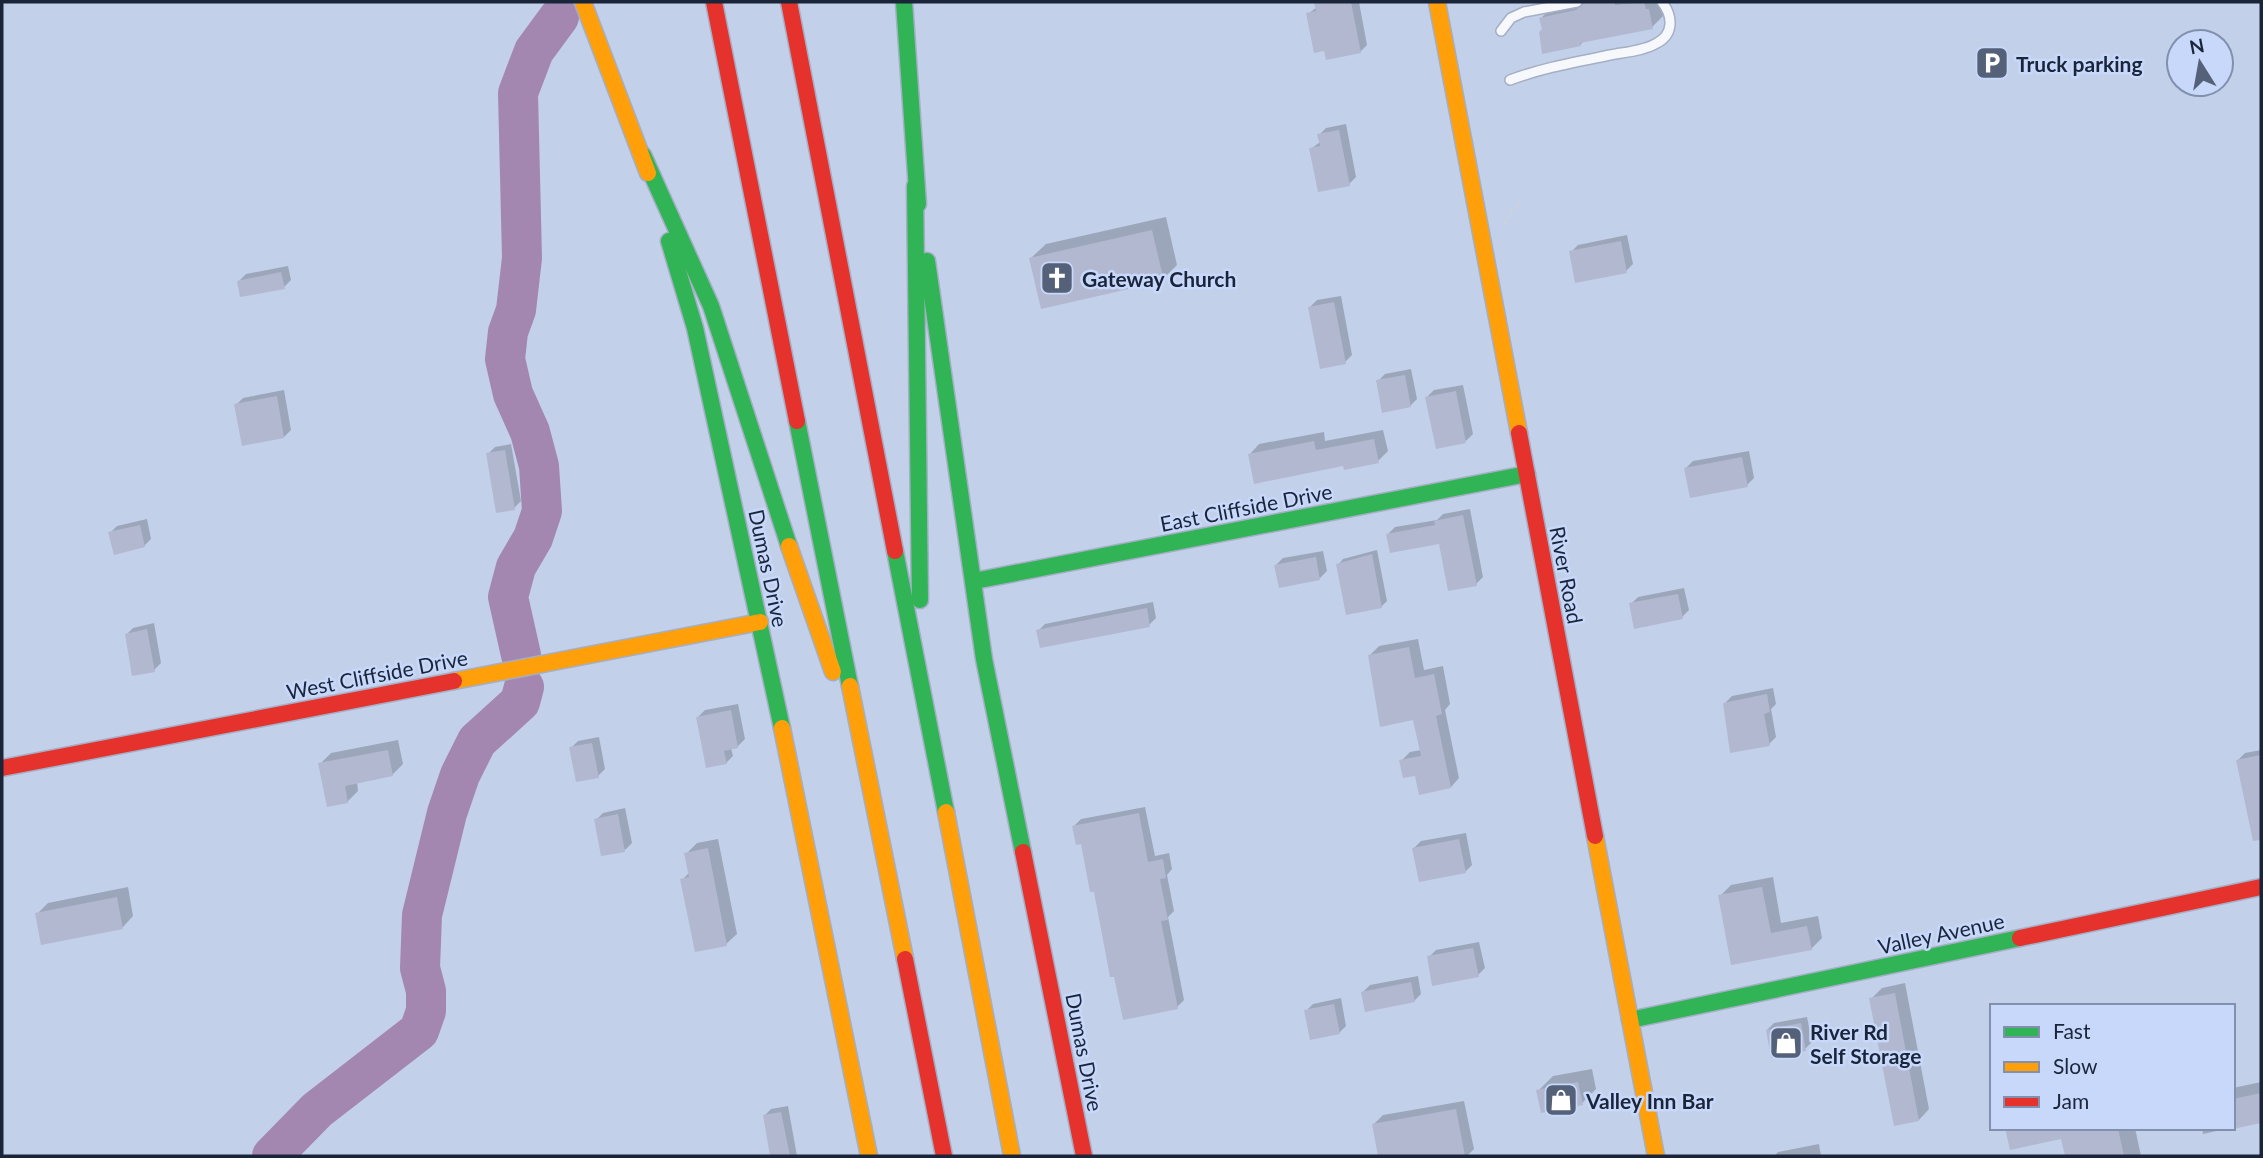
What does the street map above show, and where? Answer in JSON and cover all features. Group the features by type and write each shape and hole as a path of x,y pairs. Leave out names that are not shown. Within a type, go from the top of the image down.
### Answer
{"main road":[{"name":"Dumas Drive","path":"583,2 643,155 695,328 760,622 869,1156"},
{"path":"713,2 944,1156"},
{"path":"789,2 1012,1156"},
{"name":"Dumas Drive","path":"904,2 915,186 941,345 984,659 1084,1156"},
{"name":"River Road","path":"1437,2 1656,1156"},
{"path":"643,155 711,306 807,602 866,758"},
{"path":"915,186 920,675"},
{"name":"East Cliffside Drive","path":"974,582 1527,474"},
{"name":"West Cliffside Drive","path":"2,768 760,622"},
{"name":"Valley Avenue","path":"1630,1020 2261,887"}],"lane":[{"path":"1501,30 1511,18 1524,12 1577,2"},
{"path":"1510,80 1537,70 1658,43 1669,34 1671,22 1662,2"}],"building":[{"path":"1314,2 1351,2 1361,53 1326,60 1324,51 1314,53 1306,13 1316,11"},
{"path":"1589,2 1615,2 1615,5 1644,2 1646,9 1649,9 1653,29 1580,43 1581,46 1542,54 1539,18 1576,10"},
{"path":"1339,130 1350,186 1318,192 1309,148 1320,146 1317,134"},
{"path":"1152,230 1164,281 1041,309 1029,258"},
{"path":"1621,241 1627,273 1575,283 1569,251"},
{"path":"281,272 285,289 240,297 237,281"},
{"path":"1334,302 1346,364 1320,369 1308,307"},
{"path":"1405,375 1411,407 1382,413 1376,380"},
{"path":"1456,391 1466,443 1436,449 1425,397"},
{"path":"277,396 284,438 242,446 234,404"},
{"path":"1374,439 1379,463 1344,470 1343,466 1254,484 1248,454 1314,441 1316,450"},
{"path":"505,450 515,510 496,513 486,453"},
{"path":"1742,457 1748,487 1690,498 1684,468"},
{"path":"1463,515 1477,586 1448,591 1439,544 1390,553 1386,534 1435,525 1434,521"},
{"path":"140,525 145,547 114,555 108,532"},
{"path":"1372,554 1382,608 1346,615 1336,564"},
{"path":"1316,557 1320,580 1279,588 1274,565"},
{"path":"1678,594 1683,619 1634,629 1629,603"},
{"path":"1147,608 1150,627 1040,648 1036,630"},
{"path":"147,629 155,672 132,676 125,634"},
{"path":"1409,647 1415,678 1434,674 1442,714 1436,716 1451,788 1419,795 1415,776 1403,778 1399,760 1421,756 1413,720 1380,727 1368,655"},
{"path":"1767,694 1770,712 1764,714 1770,746 1730,753 1723,703"},
{"path":"731,710 738,748 724,751 727,764 706,768 696,717"},
{"path":"592,743 599,778 576,782 569,747"},
{"path":"388,750 393,776 345,786 348,803 327,807 318,763"},
{"path":"2261,755 2261,840 2253,841 2236,760"},
{"path":"1139,813 1148,862 1163,859 1166,878 1160,879 1168,920 1161,921 1178,1009 1123,1020 1114,977 1110,977 1094,892 1090,892 1081,844 1076,845 1072,826"},
{"path":"618,814 625,852 601,856 594,819"},
{"path":"1459,839 1466,873 1419,882 1412,848"},
{"path":"708,848 727,946 695,952 680,879 689,877 684,853"},
{"path":"1762,887 1771,933 1807,926 1812,950 1731,965 1718,895"},
{"path":"117,897 123,929 41,945 35,913"},
{"path":"1473,948 1479,977 1432,986 1427,956"},
{"path":"1411,982 1415,1002 1365,1012 1361,992"},
{"path":"1895,993 1919,1121 1894,1126 1869,998"},
{"path":"1334,1004 1340,1034 1310,1040 1304,1010"},
{"path":"1801,1023 1806,1051 1771,1058 1766,1030"},
{"path":"1578,1082 1583,1105 1541,1113 1536,1090"},
{"path":"2261,1093 2261,1123 2235,1129 2235,1099"},
{"path":"1456,1109 1465,1156 1378,1156 1372,1124"},
{"path":"781,1112 790,1156 770,1156 763,1115"},
{"path":"2005,1130 2118,1130 2124,1156 2065,1156 2061,1139 2010,1150"}],"waterway":[{"path":"521,655 508,597 516,567 533,538 542,511 539,466 530,432 513,394 505,359 508,332 516,310 522,258 518,93 534,51 559,17"},
{"path":"272,1156 317,1110 419,1031 426,1011 426,991 420,968 422,915 447,813 460,775 477,741 520,702 524,687"}],"traffic: fast":[{"path":"904,2 918,204"},
{"path":"643,155 711,306 789,546"},
{"path":"915,186 920,600"},
{"path":"669,241 695,328 782,728"},
{"path":"927,261 984,659 1023,852"},
{"path":"797,421 850,686"},
{"path":"974,581 1527,474"},
{"path":"895,551 946,812"},
{"path":"1630,1020 2020,938"}],"traffic: slow":[{"path":"583,2 648,173"},
{"path":"1437,2 1519,433"},
{"path":"789,546 833,672"},
{"path":"454,681 760,622"},
{"path":"850,686 905,959"},
{"path":"782,728 869,1156"},
{"path":"946,812 1012,1156"},
{"path":"1595,836 1656,1156"}],"traffic: jam":[{"path":"714,2 797,421"},
{"path":"789,2 895,551"},
{"path":"1519,433 1595,836"},
{"path":"2,768 454,681"},
{"path":"1023,852 1084,1156"},
{"path":"2020,938 2261,887"},
{"path":"905,959 944,1156"}],"place":[{"name":"Truck parking","path":"1992,63"},
{"name":"Gateway Church","path":"1057,278"},
{"name":"River Rd Self Storage","path":"1786,1043"},
{"name":"Valley Inn Bar","path":"1561,1100"}]}
